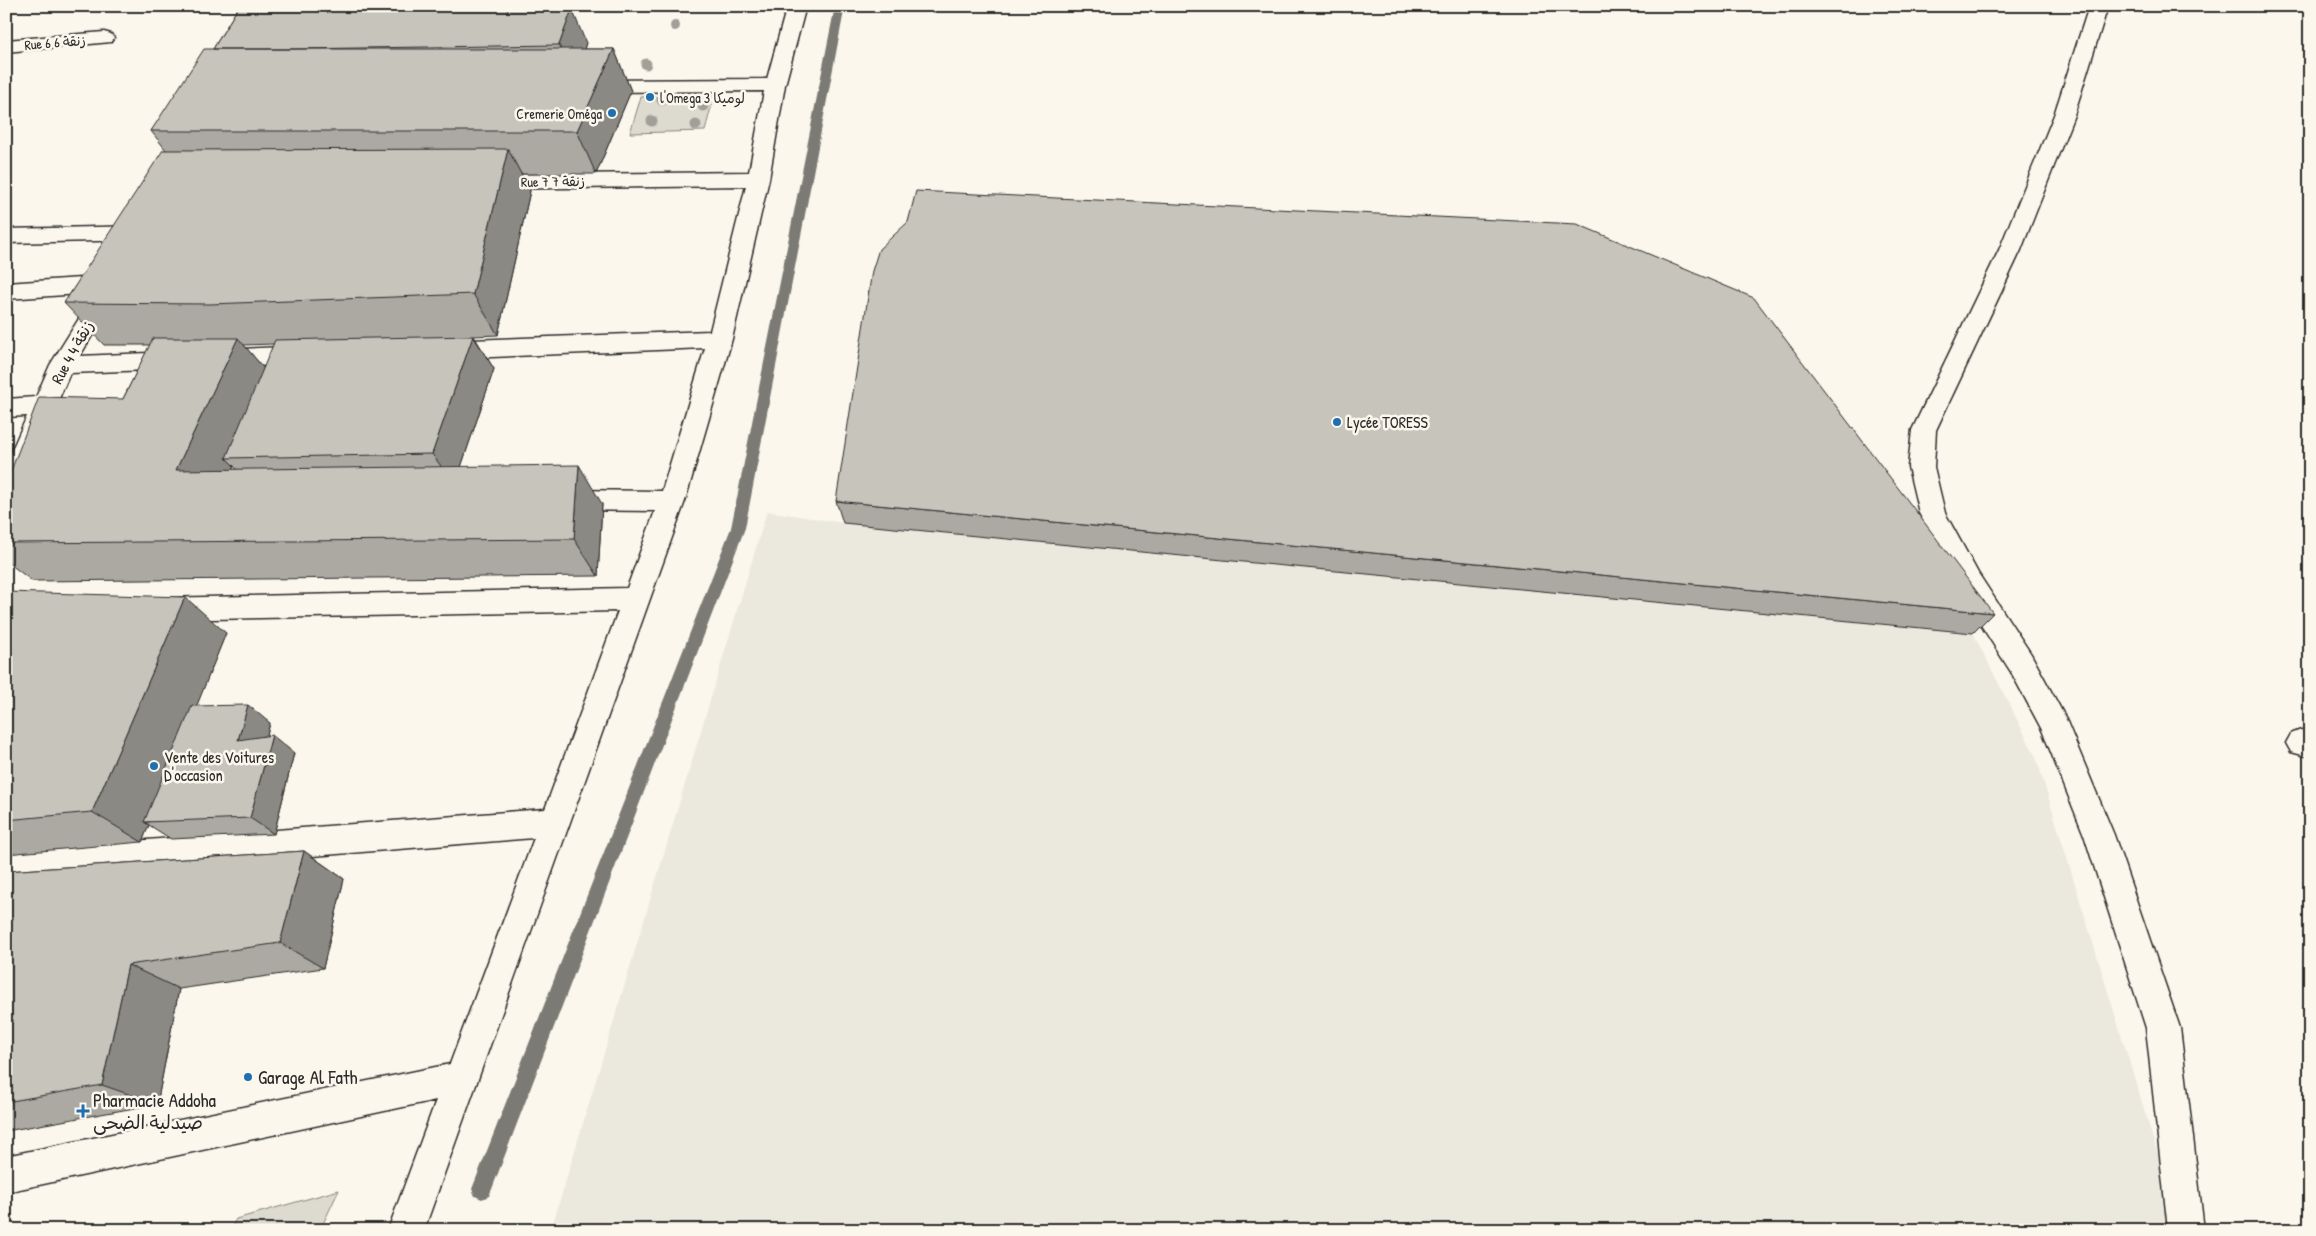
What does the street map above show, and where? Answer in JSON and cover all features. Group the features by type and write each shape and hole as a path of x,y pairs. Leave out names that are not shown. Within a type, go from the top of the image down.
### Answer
{"street":[{"path":"406,1230 672,500 720,339 758,179 776,85 797,6"},
{"path":"2099,6 2064,116 2010,250 1924,430 1920,467 1932,513 1968,581 2021,664 2055,726 2100,835 2163,1028 2186,1230"},
{"name":"Rue 6 زنقة 6","path":"6,46 104,38"},
{"path":"578,86 776,85"},
{"name":"Rue 7 زنقة 7","path":"462,182 758,179"},
{"path":"6,236 131,250"},
{"path":"6,291 131,250"},
{"name":"Rue 4 زنقة 4","path":"6,492 62,365 131,250"},
{"path":"425,350 720,339"},
{"path":"62,365 327,354"},
{"path":"277,382 288,356"},
{"path":"6,408 44,406"},
{"path":"536,500 672,500"},
{"path":"134,609 636,598"},
{"path":"6,866 555,822"},
{"path":"6,1174 462,1078"}],"shaded area":[{"path":"714,95 705,131 630,133 641,97"},
{"path":"767,511 843,523 1973,633 2036,757 2181,1230 551,1230"},
{"path":"339,1190 320,1230 230,1230 236,1219"}],"building":[{"path":"239,6 390,6 388,10 572,9 559,45 213,49"},
{"path":"204,49 614,49 577,131 151,131"},
{"path":"508,149 473,294 210,304 64,303 163,150"},
{"name":"Lycée TORESS","path":"916,191 1577,224 1754,298 1993,613 836,501 872,271 879,249 908,222"},
{"path":"473,336 432,454 226,458 275,340"},
{"path":"153,338 238,338 176,470 579,465 574,539 6,543 6,484 39,397 123,399"},
{"path":"6,592 185,597 92,812 6,820"},
{"path":"248,705 238,740 272,735 250,818 144,822 192,706"},
{"path":"304,851 280,943 128,965 102,1085 6,1102 6,871"}],"waterway":[{"path":"482,1189 738,528 840,6"}],"place":[{"name":"l'Omega 3 لوميكا","path":"650,97"},
{"name":"Cremerie Oméga","path":"612,113"},
{"name":"Lycée TORESS","path":"1337,422"},
{"name":"Vente des Voitures D'occasion","path":"154,766"},
{"name":"Garage Al Fath","path":"248,1077"},
{"name":"Pharmacie Addoha صيدلية الضحى","path":"83,1111"}]}
